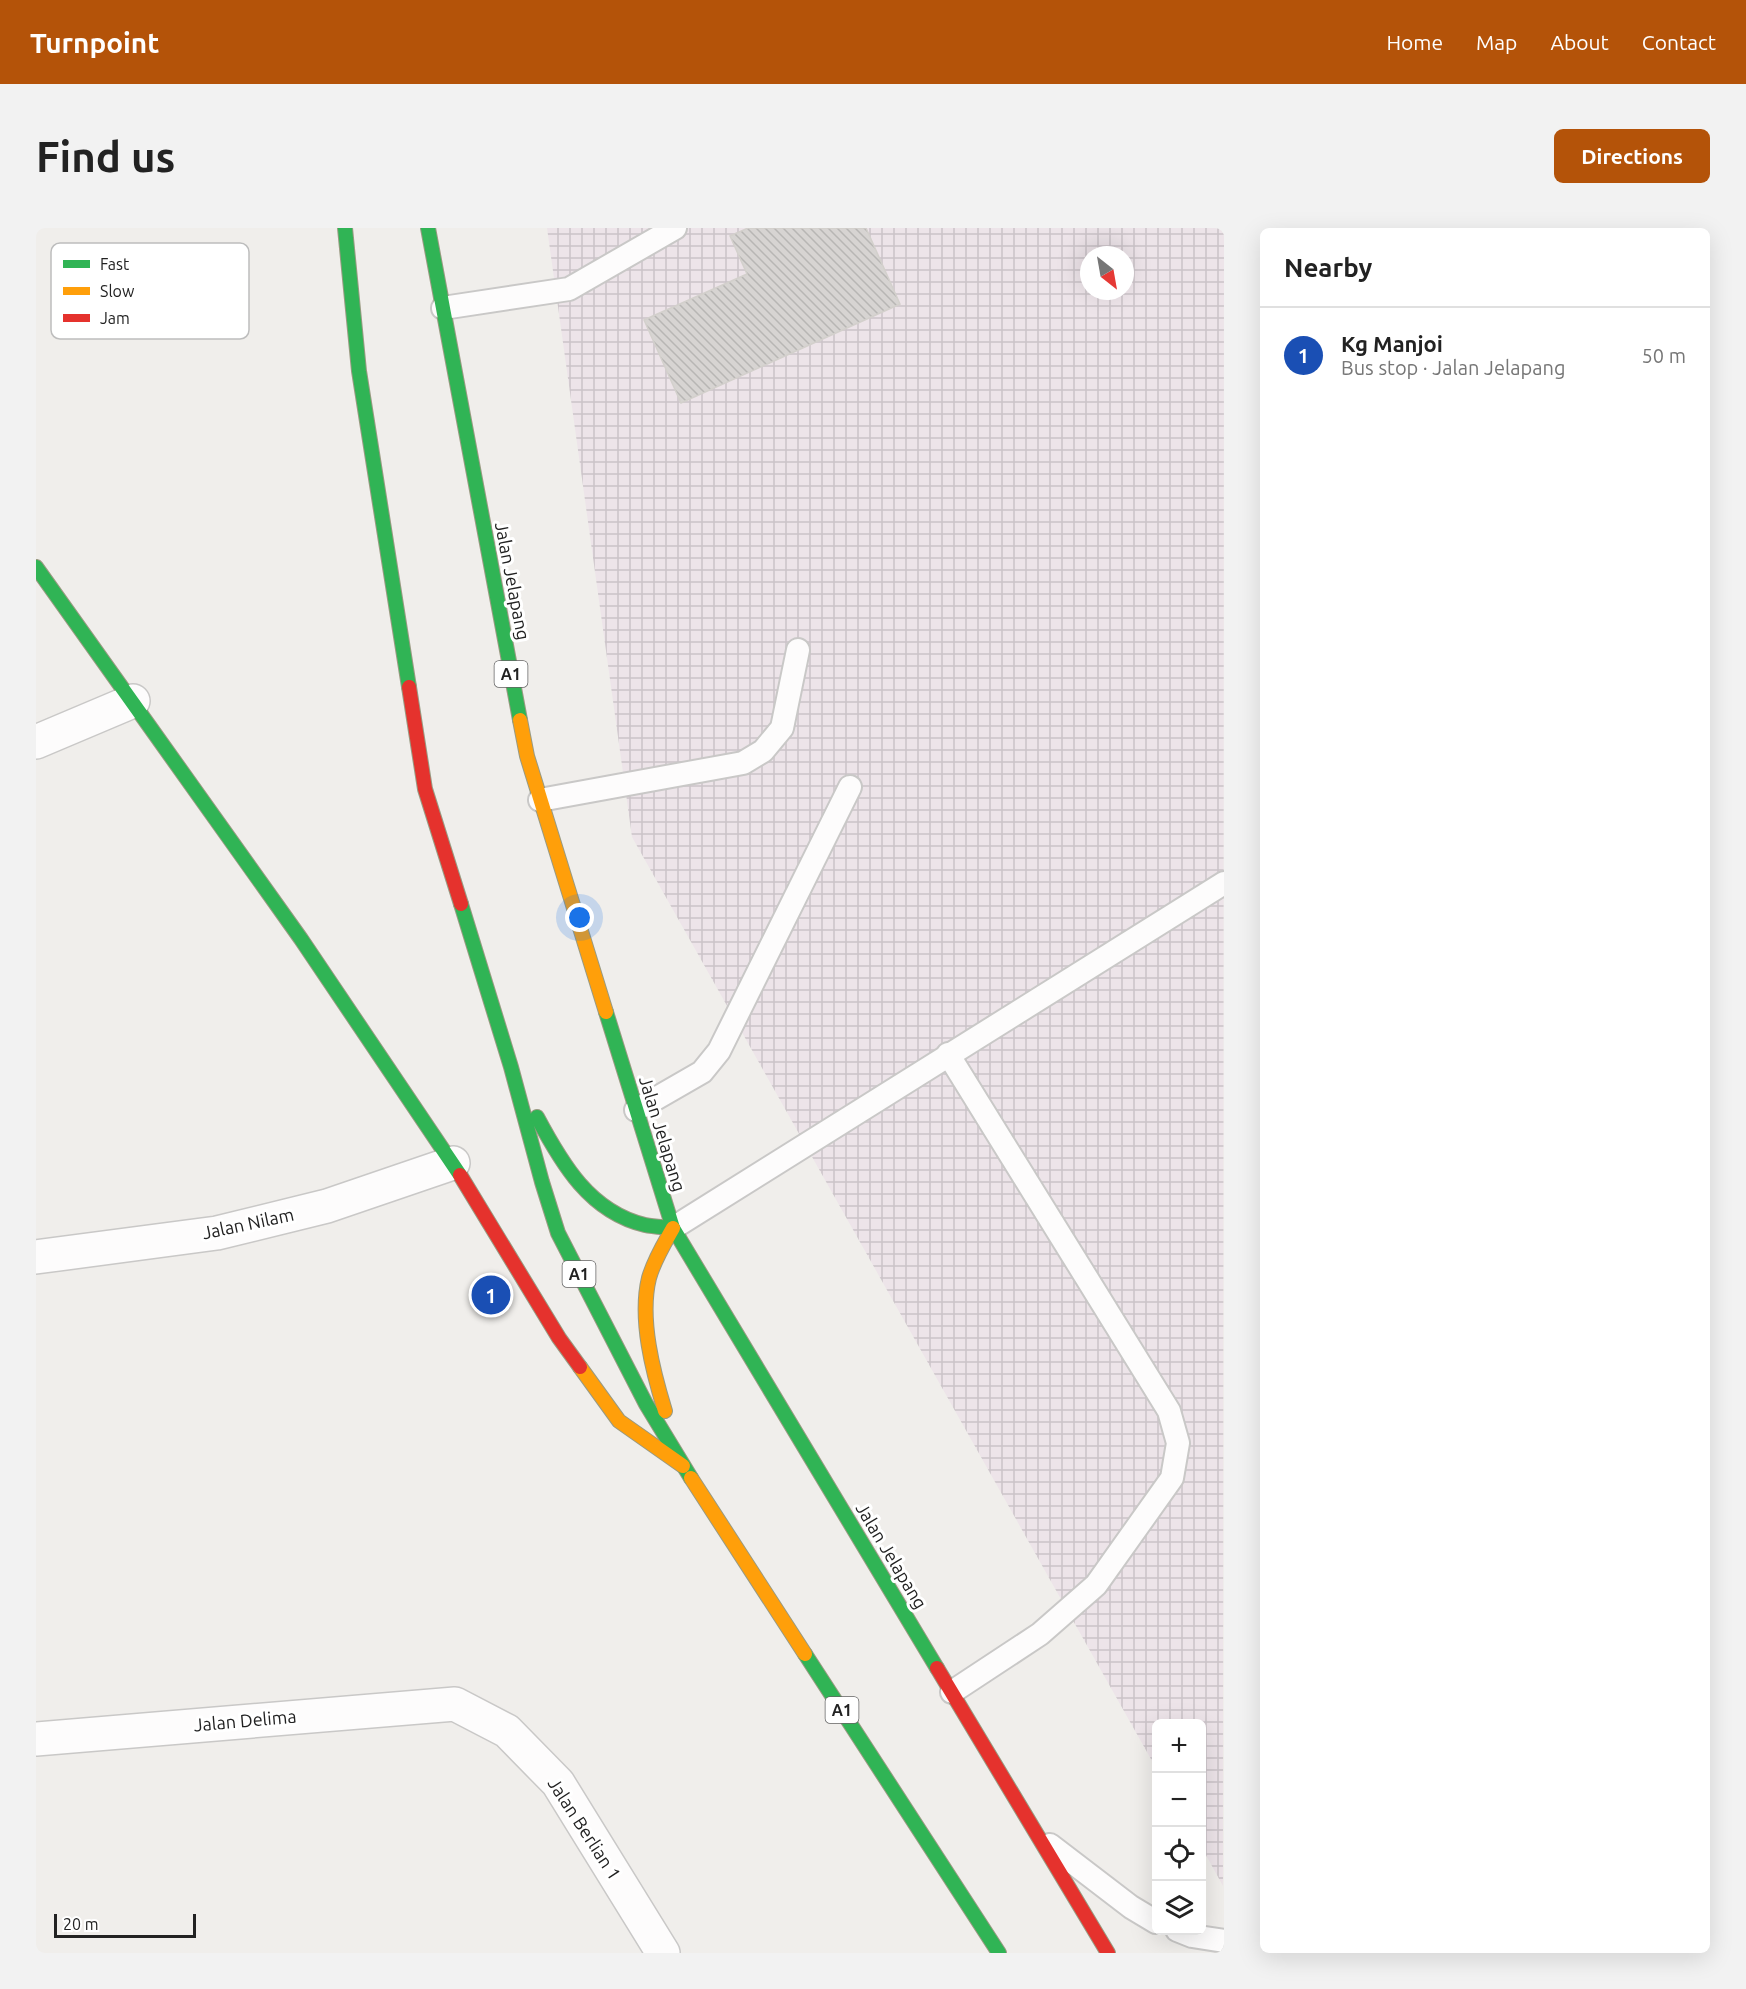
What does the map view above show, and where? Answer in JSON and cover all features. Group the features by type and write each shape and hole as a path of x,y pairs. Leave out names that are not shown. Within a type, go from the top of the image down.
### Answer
{"main road":[{"name":"A1","path":"345,228 359,370 425,789 511,1067 558,1233 646,1404 683,1466 999,1953"},
{"name":"Jalan Jelapang","path":"428,228 527,756 673,1228 1108,1953"},
{"path":"36,567 301,939 453,1163 559,1338 619,1421 683,1466"},
{"path":"511,1067 566,1168 594,1201 621,1219 654,1228 673,1228 660,1251 648,1281 647,1321 653,1367 683,1466"}],"street":[{"path":"36,742 133,701"},
{"name":"Jalan Nilam","path":"36,1257 217,1233 327,1206 453,1163"},
{"name":"Jalan Delima","path":"36,1739 455,1704"},
{"name":"Jalan Berlian 1","path":"455,1704 507,1731 558,1783 663,1953"}],"lane":[{"path":"443,308 569,289 675,228"},
{"path":"540,800 742,763 763,752 782,728 798,650"},
{"path":"636,1110 702,1072 719,1051 850,787"},
{"path":"673,1228 1224,883"},
{"path":"948,1054 1169,1411 1178,1443 1172,1478 1096,1585 1040,1634 951,1692"},
{"path":"1039,1836 1131,1907 1152,1920"},
{"path":"1190,1935 1224,1941"}],"shaded area":[{"path":"547,228 1224,228 1223,1886 1206,1855 1206,1719 1152,1719 1152,1761 632,837"}],"building":[{"path":"748,228 866,228 900,304 681,403 644,320 747,274 730,236"}],"traffic: fast":[{"path":"345,228 359,371 409,687"},
{"path":"428,228 520,720"},
{"path":"36,567 301,939 460,1175"},
{"path":"461,904 511,1067 558,1233 646,1404 691,1478"},
{"path":"606,1012 673,1228 937,1668"},
{"path":"537,1117 568,1168 593,1198 626,1219 645,1225 673,1228"},
{"path":"805,1654 999,1953"}],"traffic: slow":[{"path":"520,720 527,756 606,1012"},
{"path":"665,1411 649,1345 646,1294 651,1271 673,1228"},
{"path":"580,1367 619,1421 683,1466"},
{"path":"691,1478 805,1654"}],"traffic: jam":[{"path":"409,687 425,789 461,904"},
{"path":"460,1175 559,1338 580,1367"},
{"path":"937,1668 1108,1953"}],"place":[{"name":"Kg Manjoi","path":"491,1295"}]}
